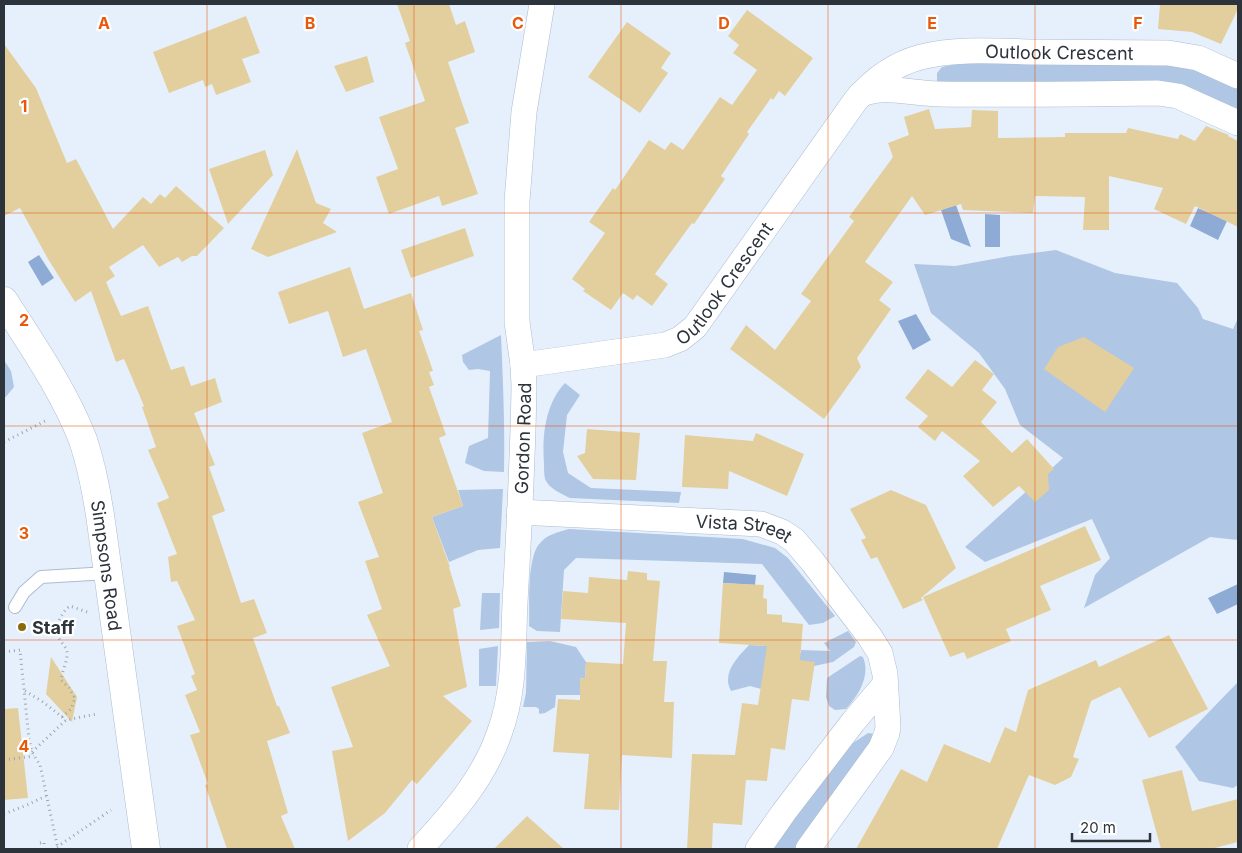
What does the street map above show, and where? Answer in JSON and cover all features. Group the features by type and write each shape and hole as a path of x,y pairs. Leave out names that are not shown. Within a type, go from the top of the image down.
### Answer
{"main road":[{"name":"Simpsons Road","path":"4,301 72,415 83,441 96,488 146,849"}],"street":[{"name":"Gordon Road","path":"420,849 473,787 491,754 503,723 511,687 524,404 524,365 517,322 517,201 524,112 542,4"},
{"name":"Outlook Crescent","path":"524,365 665,345 685,336 695,327 860,95 868,85 882,74 900,65 921,57 967,52 1168,53 1198,58 1238,76"},
{"path":"860,95 869,91 881,90 937,94 1169,94 1188,100 1238,123"},
{"name":"Vista Street","path":"519,512 762,524 782,532 794,540 873,641 882,658 885,674 888,727 881,748 808,849"},
{"path":"758,849 853,722 885,684"}],"lane":[{"path":"15,607 24,592 41,578 108,574"}],"path":[{"path":"4,442 52,417"},
{"path":"62,717 71,709 75,698 61,680 67,657 66,647 58,638 57,626 64,610 70,606 87,612"},
{"path":"4,652 20,650 33,754 40,765 58,848 111,810"},
{"path":"24,691 43,702 66,720"},
{"path":"4,760 33,754 66,720 97,714"},
{"path":"4,814 46,796"},
{"path":"40,843 44,842 44,849"}],"shaded area":[{"path":"961,63 1161,63 1197,69 1238,88 1238,110 1189,88 944,84 937,81 937,73 942,67"},
{"path":"956,205 971,247 951,239 941,210"},
{"path":"1198,208 1227,221 1218,240 1190,226"},
{"path":"985,214 1000,215 1000,247 985,247"},
{"path":"1056,250 1115,273 1177,283 1198,308 1203,319 1233,329 1238,318 1238,540 1210,537 1084,608 1095,575 1110,558 1092,519 985,562 965,547 1063,458 1020,425 1005,389 979,353 931,313 914,264 955,266"},
{"path":"39,255 54,278 42,286 28,262"},
{"path":"916,314 931,340 913,350 898,321"},
{"path":"501,335 504,472 484,471 465,463 469,446 488,438 490,371 469,370 463,362 462,355"},
{"path":"4,360 11,371 14,387 4,399"},
{"path":"565,383 580,395 567,415 563,452 568,473 591,488 681,492 679,503 570,498 549,486 544,476 544,432 549,410 558,391"},
{"path":"503,489 500,548 478,550 449,562 432,517 463,506 458,490"},
{"path":"569,529 743,539 775,548 788,558 835,616 823,623 809,625 762,564 576,558 564,570 560,632 537,631 529,626 530,582 533,558 536,549 544,539"},
{"path":"724,572 756,575 755,585 723,583"},
{"path":"1238,584 1238,604 1217,614 1208,598"},
{"path":"482,593 500,593 499,628 480,630"},
{"path":"848,631 856,642 854,647 833,662 814,666 761,689 750,686 731,691 728,684 729,672 736,660 749,645 770,646 770,651 801,653 801,650 830,651 824,643"},
{"path":"550,641 576,647 586,662 585,679 581,678 580,695 556,695 555,707 539,714 539,709 536,707 523,707 526,693 527,642"},
{"path":"498,646 496,686 479,686 479,649"},
{"path":"860,656 863,657 865,671 859,692 846,709 835,710 829,706 826,697 827,678"},
{"path":"1238,682 1238,785 1233,788 1199,781 1175,747"},
{"path":"868,733 875,734 872,746 799,849 769,849 850,745"}],"building":[{"path":"397,4 449,4 456,25 465,21 475,52 448,62 469,123 455,128 478,194 442,206 439,196 389,214 376,177 398,169 379,117 425,101 405,43 410,41"},
{"path":"1160,4 1238,4 1238,9 1221,44 1192,32 1158,29"},
{"path":"747,10 813,58 785,96 779,91 773,100 771,98 747,132 749,134 721,176 725,179 694,224 692,223 655,274 668,284 652,306 637,295 633,300 623,293 611,310 583,291 585,289 572,279 605,233 589,222 613,188 615,190 649,140 665,150 671,142 683,150 720,97 732,105 757,70 733,53 739,45 728,36"},
{"path":"246,16 260,53 242,59 251,82 216,95 212,84 205,87 203,80 169,93 153,52"},
{"path":"627,22 671,53 661,68 668,73 640,113 588,77"},
{"path":"4,44 36,88 67,163 76,159 113,229 143,197 151,204 160,194 165,198 176,186 224,228 197,256 192,256 182,262 178,257 159,267 143,245 109,267 115,276 106,282 121,316 148,306 171,370 184,366 191,386 215,378 222,402 194,413 215,465 209,467 225,511 212,516 241,603 254,599 267,633 253,638 277,706 279,706 290,733 267,741 288,813 281,816 295,849 227,849 205,785 208,784 190,735 200,732 185,695 197,690 191,676 195,674 177,626 195,620 177,581 171,582 168,557 177,554 157,503 169,498 148,450 156,447 142,407 144,406 124,359 116,362 91,291 75,302 48,259 20,208 4,216"},
{"path":"367,56 374,82 346,92 334,66"},
{"path":"929,109 935,129 971,127 972,110 998,111 998,138 1065,137 1065,133 1126,133 1128,128 1178,139 1180,134 1195,141 1206,126 1229,135 1238,141 1238,227 1195,206 1186,224 1154,209 1163,188 1109,176 1109,230 1083,230 1085,197 1035,196 1033,213 963,210 961,204 925,215 912,196 865,262 893,282 879,300 891,309 857,358 861,367 824,419 730,349 746,325 775,350 811,301 801,294 854,221 849,217 893,157 888,143 909,135 904,117"},
{"path":"297,149 316,203 331,209 323,223 337,232 268,257 251,249"},
{"path":"265,150 273,175 228,224 209,169"},
{"path":"465,228 474,256 411,278 401,250"},
{"path":"350,267 364,309 411,293 423,330 419,331 433,371 429,372 434,385 429,387 446,435 439,438 463,506 432,517 450,567 461,606 453,609 467,687 443,696 472,721 417,784 412,780 385,813 348,841 332,751 353,747 331,687 390,666 367,615 382,609 365,561 379,557 358,502 383,493 362,433 392,422 366,349 343,357 328,311 289,324 278,292"},
{"path":"1084,337 1134,368 1105,412 1044,369 1058,347"},
{"path":"975,360 994,374 982,390 997,402 981,422 1012,453 1027,439 1054,469 1048,474 1049,490 1035,502 1019,486 993,507 963,476 980,461 942,431 935,441 918,427 928,416 905,398 928,369 952,387"},
{"path":"587,429 640,433 636,480 593,479 577,456 585,453"},
{"path":"756,433 804,454 787,496 729,471 728,489 682,487 685,435 753,441"},
{"path":"891,490 926,505 956,568 921,598 923,600 903,609 877,557 871,559 861,540 866,538 850,509"},
{"path":"1085,526 1101,560 1040,586 1051,610 1006,629 1011,641 967,659 964,652 950,657 923,597"},
{"path":"628,571 647,573 647,580 660,581 653,661 667,661 664,702 674,702 672,758 622,755 619,810 584,809 589,754 553,752 558,699 580,700 580,678 585,679 586,662 623,664 626,623 561,619 563,591 588,593 589,577 627,580"},
{"path":"723,583 764,585 763,598 767,599 767,614 782,615 782,622 803,624 800,660 815,662 809,701 792,699 785,750 771,748 767,781 746,780 742,825 713,823 712,849 687,849 692,754 735,755 742,703 758,705 767,646 719,643"},
{"path":"1169,635 1208,709 1149,738 1120,687 1091,701 1073,757 1079,759 1071,777 1055,785 1029,775 997,849 856,849 901,769 927,782 944,744 990,763 1005,727 1016,732 1028,690 1096,660 1099,667"},
{"path":"51,657 77,697 72,722 46,694"},
{"path":"18,708 28,798 4,800 4,709"},
{"path":"1182,770 1192,811 1238,799 1238,842 1211,849 1161,849 1142,780"},
{"path":"527,816 564,849 494,849"}],"place":[{"name":"Staff","path":"22,627"}]}
